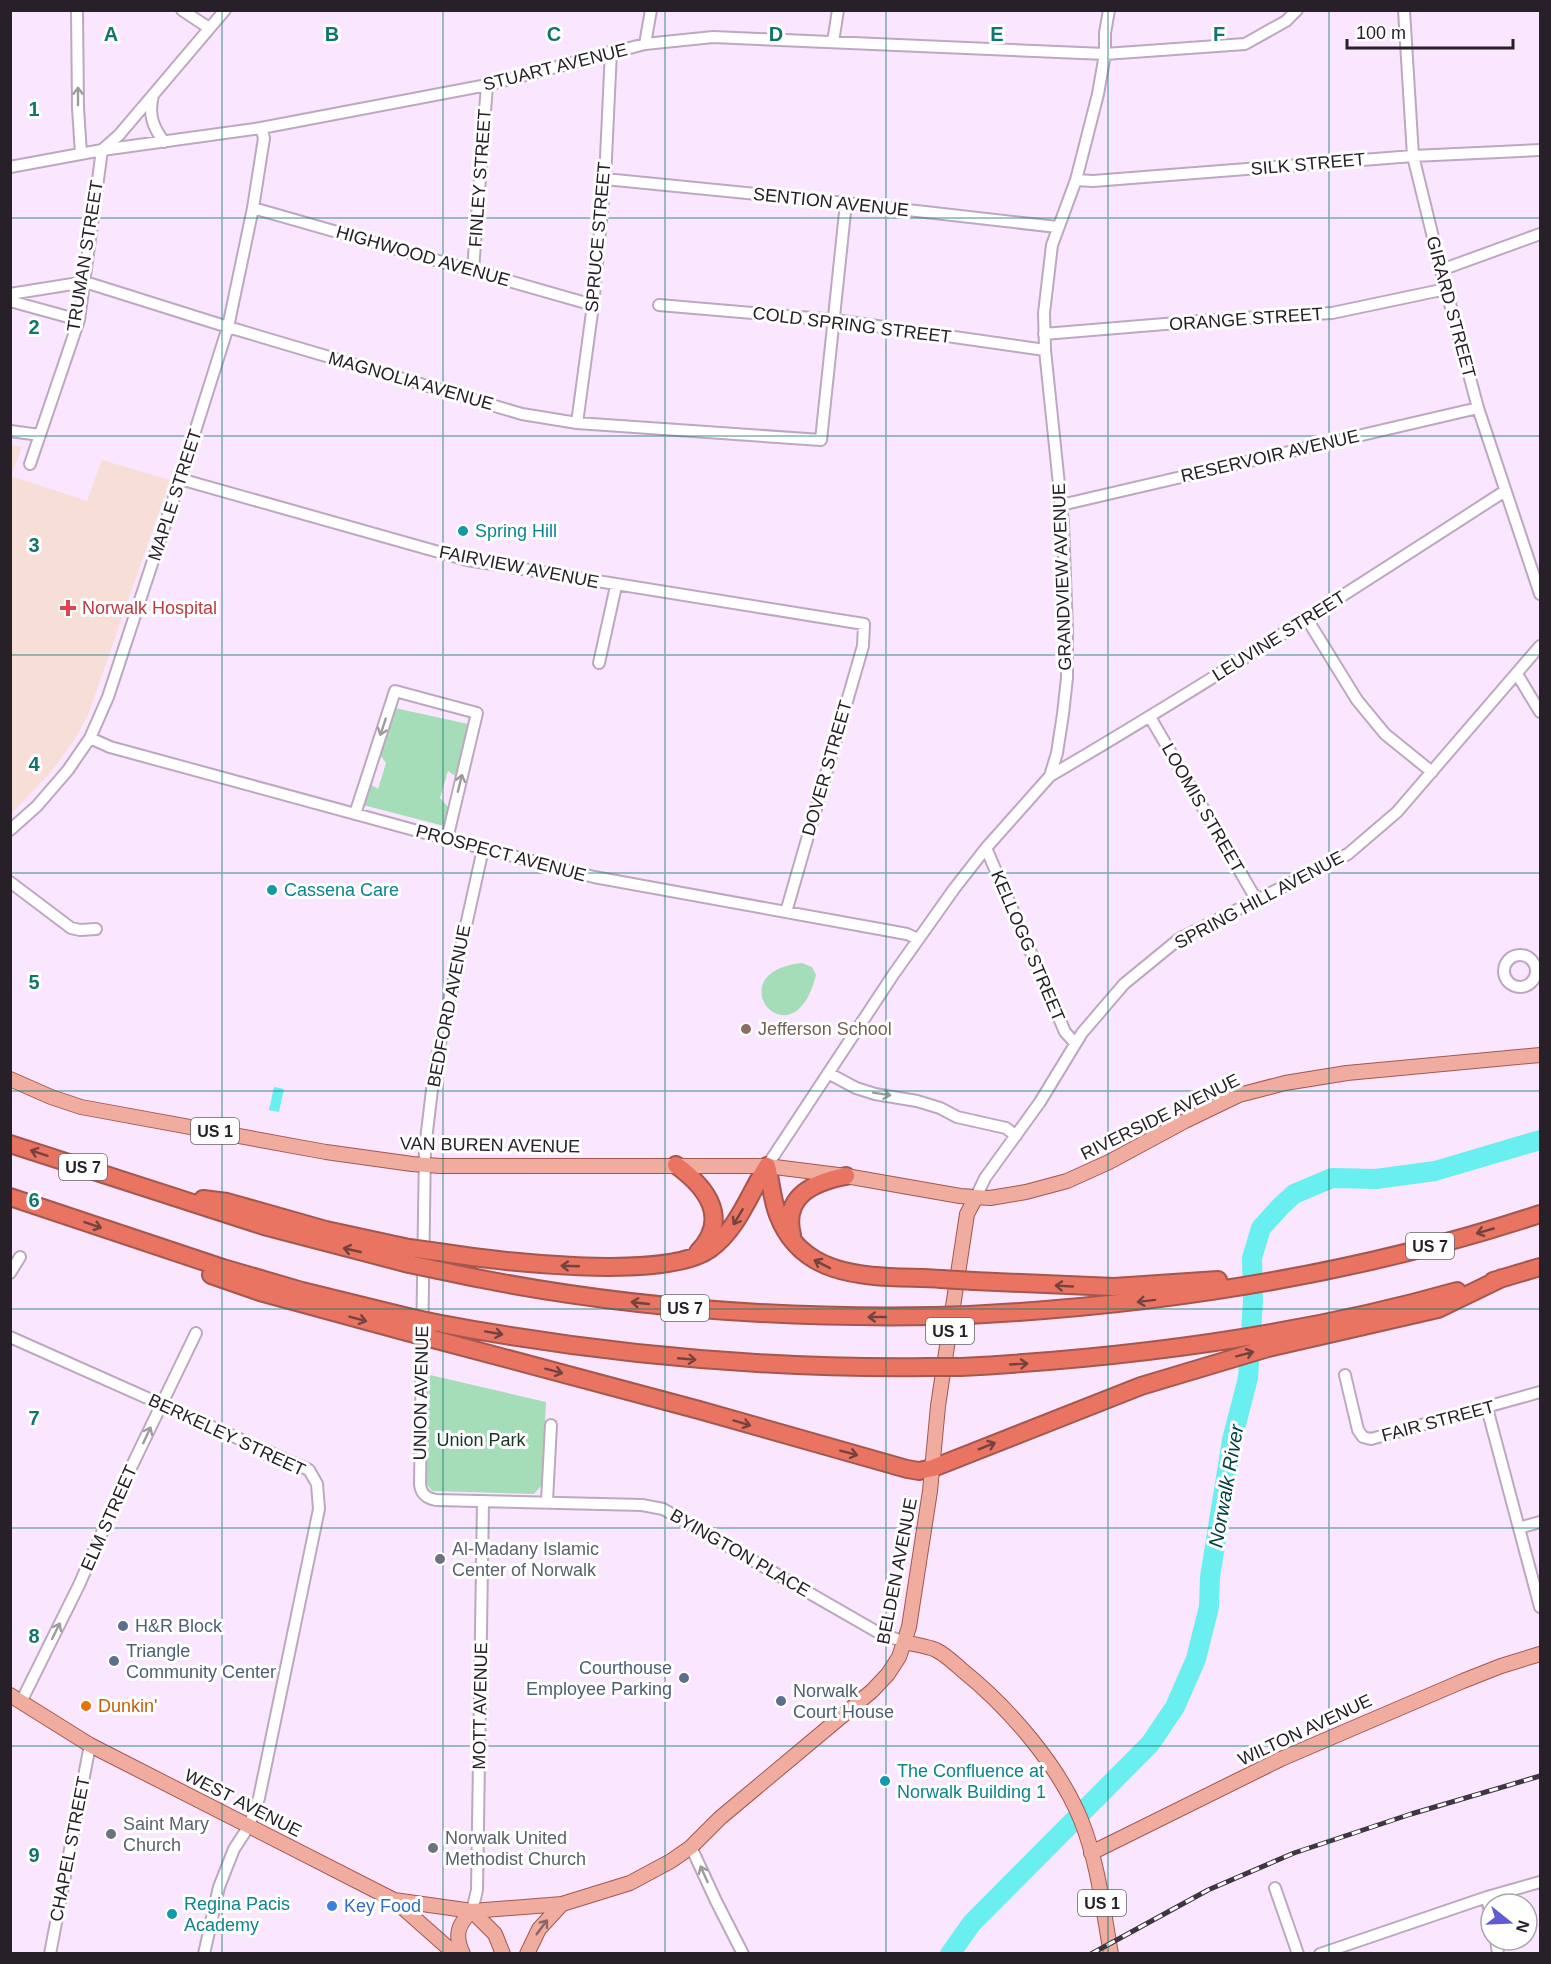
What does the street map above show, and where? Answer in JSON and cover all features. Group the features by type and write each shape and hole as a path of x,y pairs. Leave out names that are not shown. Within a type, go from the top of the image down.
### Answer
{"highway":[{"name":"US 7","path":"10,1144 283,1232 409,1256 438,1270 551,1292 673,1307 795,1315 935,1316 1081,1308 1205,1287 1318,1272 1443,1243 1540,1214"},
{"path":"676,1166 700,1185 713,1211 713,1228 710,1236 691,1258"},
{"path":"767,1166 779,1217 796,1244 814,1261 839,1271 974,1281 1106,1287 1205,1287"},
{"path":"409,1256 438,1252 513,1262 577,1266 642,1265 691,1258 711,1248 728,1233 767,1166"},
{"path":"796,1244 790,1222 797,1201 807,1189 819,1182 846,1176"},
{"path":"10,1197 145,1243 408,1324 437,1340 919,1471 933,1468 1114,1396 1189,1371 1310,1332 1540,1267"},
{"path":"408,1324 436,1323 543,1341 675,1358 777,1365 928,1367 1084,1359 1310,1332"}],"main road":[{"name":"RIVERSIDE AVENUE","path":"976,1197 990,1198 1067,1181 1239,1095 1285,1083 1347,1073 1540,1055"},
{"name":"VAN BUREN AVENUE","path":"10,1079 81,1107 312,1150 425,1165 767,1166 976,1197"},
{"name":"BELDEN AVENUE","path":"472,1911 562,1904 630,1883 671,1861 872,1691 895,1664 906,1642 933,1468 938,1406 967,1214 976,1197"},
{"name":"US 1","path":"906,1642 938,1651 978,1682 1022,1729 1057,1776 1075,1806 1086,1833 1111,1953"},
{"name":"WILTON AVENUE","path":"1091,1853 1291,1754 1472,1677 1540,1654"},
{"name":"WEST AVENUE","path":"16,1699 90,1745 394,1900 472,1911"},
{"path":"394,1900 455,1953"},
{"path":"527,1953 539,1929 562,1904"},
{"path":"463,1953 458,1939 458,1929 472,1911 495,1934 503,1953"}],"street":[{"name":"TRUMAN STREET","path":"77,10 81,154"},
{"path":"182,10 209,28"},
{"path":"102,150 119,135 225,10"},
{"path":"645,44 651,10"},
{"path":"833,42 838,10"},
{"name":"GRANDVIEW AVENUE","path":"767,1166 918,939 986,848 1050,776 1057,753 1067,678 1066,577 1045,350 1047,282 1052,245 1076,180 1098,94 1109,10"},
{"name":"STUART AVENUE","path":"10,167 102,150 261,128 488,85 611,51 645,44 713,37 1105,54 1245,44 1286,21 1297,10"},
{"name":"GIRARD STREET","path":"1404,10 1413,156 1478,408 1540,594"},
{"name":"SPRUCE STREET","path":"578,423 593,305 605,179 611,51"},
{"name":"FINLEY STREET","path":"473,270 488,85"},
{"path":"154,92 151,104 152,124 164,142"},
{"name":"MAPLE STREET","path":"10,830 54,788 90,738 108,697 228,327 254,208 264,138 261,128"},
{"name":"TRUMAN STREET","path":"30,464 79,320 102,150"},
{"name":"SILK STREET","path":"1076,180 1093,181 1413,156 1540,150"},
{"name":"SENTION AVENUE","path":"605,179 1057,227"},
{"path":"835,320 846,203"},
{"name":"HIGHWOOD AVENUE","path":"254,208 593,305"},
{"path":"1441,270 1540,234"},
{"name":"MAGNOLIA AVENUE","path":"10,294 85,282 522,414 578,423 821,440 835,320"},
{"name":"ORANGE STREET","path":"1044,334 1332,313 1446,289"},
{"path":"10,301 79,320"},
{"name":"COLD SPRING STREET","path":"659,305 835,320 1045,350"},
{"name":"RESERVOIR AVENUE","path":"1061,505 1478,408"},
{"path":"10,431 40,435"},
{"name":"FAIRVIEW AVENUE","path":"180,479 467,560 616,586 775,608 864,624"},
{"name":"LEUVINE STREET","path":"1050,776 1307,619 1505,491"},
{"path":"598,663 616,586"},
{"path":"1307,619 1357,700 1385,735 1432,772"},
{"name":"DOVER STREET","path":"786,912 862,646 864,624"},
{"name":"SPRING HILL AVENUE","path":"976,1197 985,1178 1047,1091 1075,1042 1124,984 1179,939 1348,855 1397,812 1540,646"},
{"path":"1517,674 1540,712"},
{"path":"355,814 395,691 477,713 447,840"},
{"name":"LOOMIS STREET","path":"1150,717 1256,899"},
{"name":"PROSPECT AVENUE","path":"90,738 110,747 447,840 624,884 908,934 918,939"},
{"name":"KELLOGG STREET","path":"986,848 1065,1032 1075,1042"},
{"name":"BEDFORD AVENUE","path":"422,1294 425,1165 435,1065 483,849"},
{"path":"10,882 71,928 96,929"},
{"path":"828,1073 856,1088 875,1094 917,1101 940,1108 957,1117 1006,1128 1016,1136"},
{"path":"10,1273 20,1257"},
{"name":"UNION AVENUE","path":"422,1294 420,1484 422,1492"},
{"name":"ELM STREET","path":"16,1699 79,1585 161,1404 196,1333"},
{"name":"BERKELEY STREET","path":"10,1336 309,1470 317,1484 319,1509 260,1798 249,1826 234,1849 219,1887 204,1953"},
{"name":"FAIR STREET","path":"1345,1375 1359,1434 1371,1439 1540,1392"},
{"path":"1487,1408 1540,1607"},
{"path":"547,1501 551,1425"},
{"name":"BYINGTON PLACE","path":"422,1492 432,1499 642,1505 663,1509 879,1633 906,1642"},
{"name":"MOTT AVENUE","path":"472,1911 477,1890 483,1501"},
{"path":"1519,1528 1540,1522"},
{"name":"CHAPEL STREET","path":"50,1953 90,1745"},
{"path":"691,1846 743,1953"},
{"path":"1504,1892 1540,1881"},
{"path":"1275,1888 1298,1953"},
{"path":"1320,1953 1479,1900"}],"shaded area":[{"path":"11,445 22,447 11,476"},
{"name":"Norwalk Hospital","path":"102,460 170,480 88,715 73,742 50,773 11,814 11,476 87,501"},
{"path":"274,1087 284,1089 279,1112 269,1110"}],"green space":[{"path":"395,708 468,724 457,777 448,771 440,798 449,808 444,826 363,805 370,784 378,789 386,763 379,754"},
{"path":"802,963 812,967 816,975 805,1002 792,1014 778,1014 767,1007 762,995 764,982 776,970"},
{"name":"Union Park","path":"430,1375 546,1402 542,1485 534,1494 432,1491 426,1483"}],"waterway":[{"name":"Norwalk River","path":"950,1954 972,1923 1150,1744 1175,1707 1196,1659 1209,1607 1210,1577 1232,1440 1248,1378 1253,1301 1252,1258 1261,1228 1294,1194 1332,1178 1376,1179 1435,1171 1540,1140"}],"railway":[{"path":"1091,1954 1208,1890 1294,1853 1411,1814 1540,1776"}],"place":[{"name":"Spring Hill","path":"463,531"},
{"name":"Norwalk Hospital","path":"68,608"},
{"name":"Cassena Care","path":"272,890"},
{"name":"Jefferson School","path":"746,1029"},
{"name":"Al-Madany Islamic Center of Norwalk","path":"440,1559"},
{"name":"H&R Block","path":"123,1626"},
{"name":"Triangle Community Center","path":"114,1661"},
{"name":"Courthouse Employee Parking","path":"684,1678"},
{"name":"Norwalk Court House","path":"781,1701"},
{"name":"Dunkin'","path":"86,1706"},
{"name":"The Confluence at Norwalk Building 1","path":"885,1781"},
{"name":"Saint Mary Church","path":"111,1834"},
{"name":"Norwalk United Methodist Church","path":"433,1848"},
{"name":"Key Food","path":"332,1906"},
{"name":"Regina Pacis Academy","path":"172,1914"}]}
